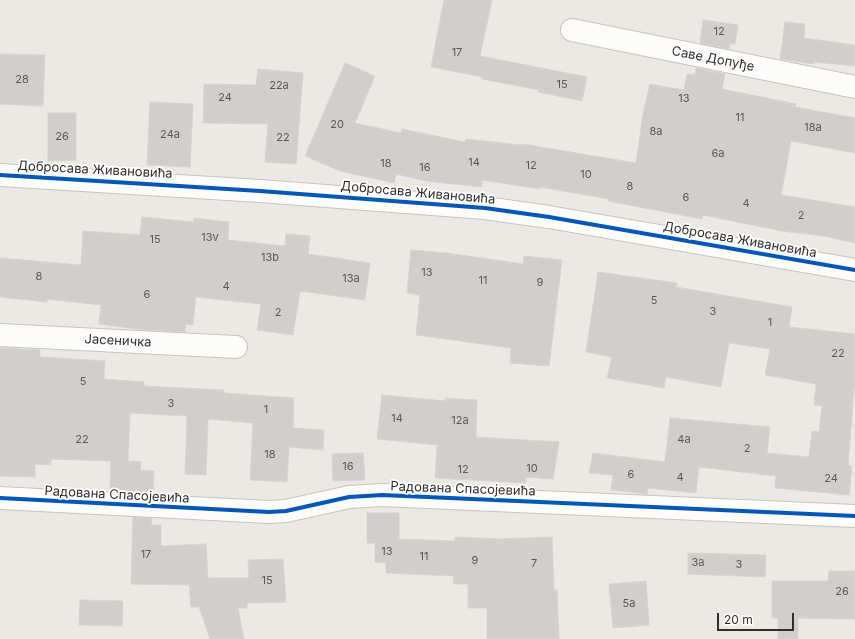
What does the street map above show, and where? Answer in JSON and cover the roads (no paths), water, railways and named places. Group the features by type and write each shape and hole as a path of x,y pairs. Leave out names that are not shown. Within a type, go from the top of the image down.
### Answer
{"street":[{"name":"Саве Допуђе","path":"572,30 855,87"},
{"name":"Добросава Живановића","path":"0,175 260,190 485,208 549,217 855,270"},
{"name":"Јасеничка","path":"0,335 236,347"},
{"name":"Радована Спасојевића","path":"0,498 269,512 286,511 349,498 382,495 855,516"}]}
